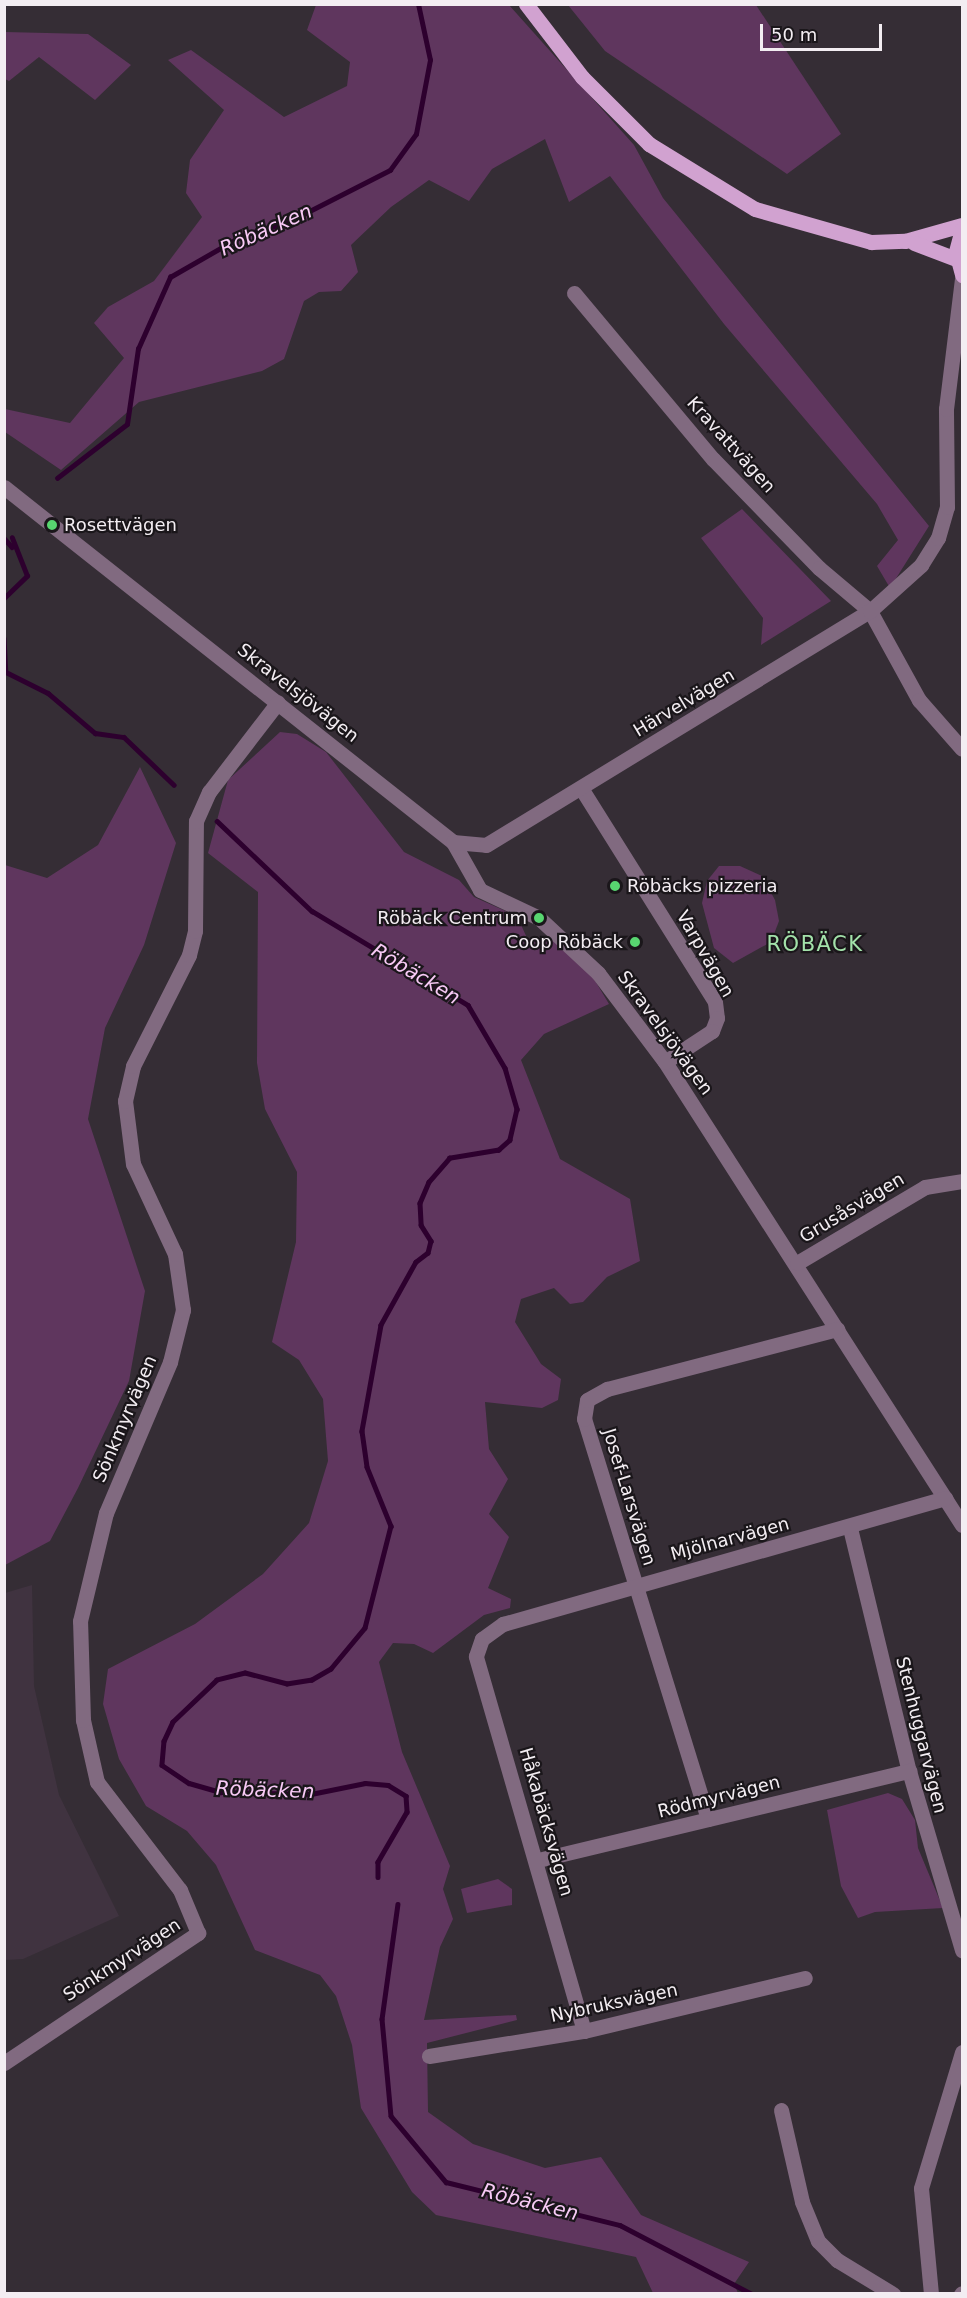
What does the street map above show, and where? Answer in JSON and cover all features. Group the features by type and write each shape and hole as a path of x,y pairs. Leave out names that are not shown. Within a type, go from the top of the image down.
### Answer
{"main road":[{"path":"526,4 612,110 649,144 716,189 754,210 837,237 905,241 929,245 956,259"},
{"path":"905,241 963,227 956,259 963,277"}],"street":[{"name":"Härvelvägen","path":"453,842 486,845 870,611 921,565 938,538 947,507 946,409 960,330 963,277"},
{"name":"Kravattvägen","path":"574,293 713,459 819,568 870,611"},
{"name":"Skravelsjövägen","path":"4,488 453,842 480,890 553,928 598,973 665,1062 797,1263 963,1525"},
{"path":"870,611 919,700 963,749"},
{"name":"Sönkmyrvägen","path":"4,2063 198,1933 180,1890 97,1782 83,1720 80,1621 106,1513 170,1362 183,1310 176,1254 133,1164 125,1101 134,1066 191,947 193,843 200,812 214,784 278,702"},
{"name":"Varpvägen","path":"581,788 715,1002 717,1018 712,1031 665,1062"},
{"name":"Grusåsvägen","path":"797,1263 915,1192 963,1181"},
{"name":"Josef-Larsvägen","path":"708,1819 584,1419 587,1401 607,1389 837,1329"},
{"name":"Mjölnarvägen","path":"492,1629 635,1584 850,1528 945,1498"},
{"name":"Stenhuggarvägen","path":"850,1528 909,1771 961,1940"},
{"name":"Håkabäcksvägen","path":"492,1629 477,1646 476,1656 538,1860 584,2031"},
{"name":"Rödmyrvägen","path":"538,1860 909,1771"},
{"name":"Nybruksvägen","path":"429,2056 584,2031 805,1978"},
{"path":"931,2294 921,2188 959,2083 963,2052"},
{"path":"781,2110 802,2202 818,2241 837,2260 893,2294"}],"shaded area":[{"path":"316,5 509,5 634,145 663,198 929,526 890,588 877,566 898,540 877,504 724,324 610,176 569,202 545,139 492,169 469,201 429,180 391,207 351,245 358,272 341,291 319,292 304,301 284,359 262,371 139,402 61,470 5,432 5,409 70,423 124,358 94,323 108,307 154,281 202,217 186,193 190,160 224,110 168,60 191,50 284,117 347,86 350,62 307,30"},
{"path":"568,5 756,5 841,134 787,174 605,51"},
{"path":"5,32 88,34 131,65 95,100 39,57 9,81 5,79"},
{"path":"742,509 831,601 761,645 763,618 701,538"},
{"path":"280,732 297,734 326,752 404,852 459,880 474,897 517,916 527,938 551,937 591,974 609,1004 544,1034 521,1060 560,1159 630,1199 640,1261 607,1277 583,1302 570,1304 554,1288 521,1299 515,1322 541,1364 561,1379 558,1400 542,1408 485,1402 489,1449 508,1479 489,1514 509,1537 488,1588 511,1599 510,1608 484,1615 433,1653 414,1644 393,1643 379,1662 402,1752 450,1866 443,1889 453,1919 440,1947 424,2020 516,2015 517,2020 427,2043 428,2112 473,2144 545,2168 601,2157 641,2215 749,2262 734,2284 738,2293 653,2293 636,2257 436,2215 412,2192 361,2108 352,2045 336,1996 320,1975 255,1950 216,1865 187,1831 146,1806 119,1759 103,1704 108,1669 195,1624 263,1574 309,1523 328,1461 323,1399 299,1360 272,1342 296,1242 297,1172 265,1109 257,1063 258,892 208,853 228,780"},
{"path":"140,767 176,843 144,945 105,1028 88,1119 145,1291 129,1381 78,1488 50,1541 5,1565 5,865 47,878 98,845"},
{"path":"719,866 740,866 762,876 775,900 779,921 771,942 733,963 714,948 702,903 707,881"},
{"path":"32,1585 34,1686 59,1795 119,1916 23,1959 5,1960 5,1593"},
{"path":"888,1793 902,1799 915,1820 918,1848 943,1908 875,1912 858,1918 841,1886 827,1810"},
{"path":"498,1879 512,1889 512,1905 467,1913 461,1889"}],"waterway":[{"name":"Röbäcken","path":"57,478 127,424 138,349 170,277 245,234 284,224 390,170 416,134 430,60 418,4"},
{"path":"4,538 12,547"},
{"name":"Röbäcken","path":"4,598 27,576 12,538"},
{"name":"Röbäcken","path":"4,638 6,672 48,693 95,733 124,737 174,785"},
{"name":"Röbäcken","path":"217,821 312,911 468,1005 505,1068 517,1109 510,1140 499,1150 450,1158 429,1182 420,1203 421,1225 431,1241 428,1253 416,1262 381,1325 362,1431 367,1467 391,1526 365,1628 331,1669 312,1680 287,1684 245,1673 217,1680 173,1722 164,1741 162,1765 189,1783 221,1792 311,1794 365,1783 388,1785 406,1796 407,1812 378,1862 378,1877"},
{"name":"Röbäcken","path":"398,1904 382,2019 391,2116 446,2182 620,2225 752,2294"}],"place":[{"name":"Rosettvägen","path":"52,525"},
{"name":"Röbäcks pizzeria","path":"615,886"},
{"name":"Röbäck Centrum","path":"539,918"},
{"name":"Coop Röbäck","path":"635,942"}],"district":[{"name":"RÖBÄCK","path":"815,944"}]}
